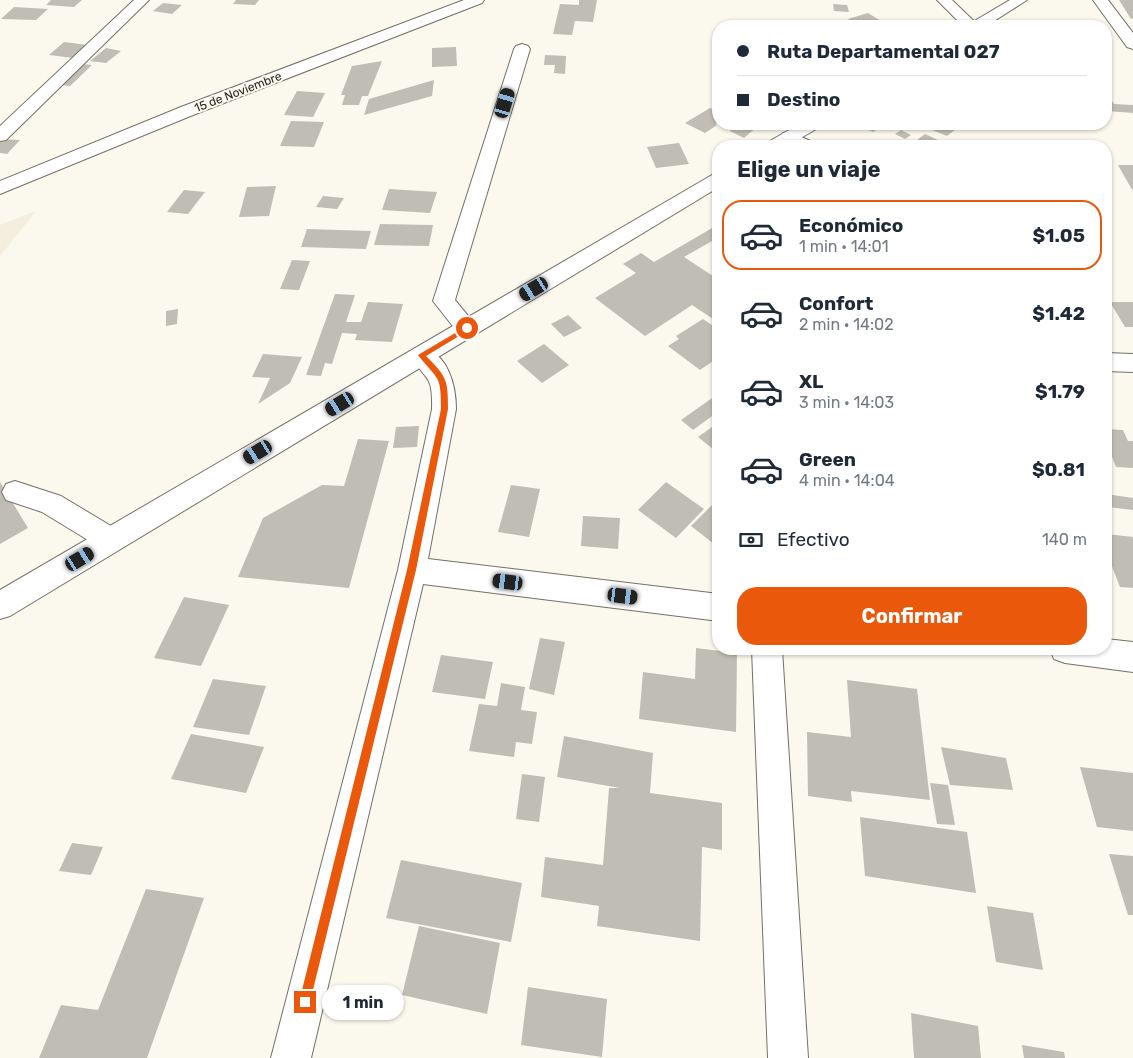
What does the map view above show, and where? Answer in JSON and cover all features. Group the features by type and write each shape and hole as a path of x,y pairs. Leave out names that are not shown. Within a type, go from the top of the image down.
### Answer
{"street":[{"path":"0,136 142,0"},
{"name":"15 de Noviembre","path":"0,188 419,13 477,0"},
{"path":"944,0 966,20"},
{"path":"986,20 1020,0"},
{"path":"1100,0 1133,44"},
{"path":"467,328 444,301 522,49"},
{"path":"785,140 802,130"},
{"path":"0,606 712,183"},
{"path":"291,1058 412,570 444,409 445,386 439,373 422,355"},
{"path":"1112,362 1133,362"},
{"path":"15,492 51,504 112,540"},
{"path":"412,570 712,607"},
{"path":"767,655 788,1058"},
{"path":"1112,655 1133,657"}],"shaded area":[{"path":"36,211 0,256 0,225"}],"building":[{"path":"51,0 82,0 74,7 46,5"},
{"path":"236,0 259,0 255,5 233,4"},
{"path":"579,0 597,0 593,22 575,21 572,35 553,34 560,4 579,5"},
{"path":"1119,0 1133,0 1133,18 1131,19"},
{"path":"163,3 182,5 172,14 153,11"},
{"path":"833,4 847,5 849,12 834,11"},
{"path":"14,7 48,9 36,20 1,19"},
{"path":"868,13 879,20 850,20 848,19"},
{"path":"64,42 88,45 73,58 49,55"},
{"path":"456,47 457,66 432,67 432,48"},
{"path":"106,48 121,51 106,63 90,61"},
{"path":"545,55 566,56 565,74 554,73 555,65 544,65"},
{"path":"382,61 368,96 362,96 359,105 342,105 345,95 341,95 352,66"},
{"path":"82,64 92,65 70,86 60,85"},
{"path":"434,80 432,96 364,115 369,99"},
{"path":"297,91 325,93 313,117 284,115"},
{"path":"1112,101 1114,104 1133,105 1133,113 1112,111"},
{"path":"710,108 712,109 712,128 705,133 685,123"},
{"path":"291,121 324,122 314,147 280,146"},
{"path":"730,130 753,130 744,138"},
{"path":"901,130 911,135 905,139 895,134"},
{"path":"932,130 955,130 947,136"},
{"path":"925,134 938,140 917,140"},
{"path":"0,139 20,140 7,154 0,153"},
{"path":"679,143 689,164 656,168 647,147"},
{"path":"1118,165 1133,165 1133,191 1127,181"},
{"path":"276,186 269,216 239,217 247,187"},
{"path":"389,189 437,192 430,213 382,210"},
{"path":"184,190 205,192 188,214 167,212"},
{"path":"323,196 344,198 337,209 316,207"},
{"path":"380,224 433,225 429,246 374,245"},
{"path":"712,228 712,241 684,257 712,275 712,318 692,305 645,336 595,298 636,273 623,264 641,253 654,262"},
{"path":"307,229 371,231 366,249 301,247"},
{"path":"292,260 310,261 299,290 280,289"},
{"path":"335,294 355,295 346,322 361,322 368,302 403,304 392,342 355,340 357,334 342,333 332,364 325,363 321,376 306,375"},
{"path":"1112,302 1133,302 1133,327 1125,327 1112,305"},
{"path":"178,309 177,324 166,326 166,311"},
{"path":"568,315 582,328 564,337 551,324"},
{"path":"703,319 712,325 712,362 700,370 668,346 679,339 676,336"},
{"path":"544,344 569,365 542,383 517,361"},
{"path":"263,354 302,357 290,383 258,404 270,378 252,377"},
{"path":"712,398 712,416 693,430 681,420"},
{"path":"419,426 417,447 393,448 396,427"},
{"path":"712,427 712,448 698,437"},
{"path":"1112,429 1123,430 1128,441 1133,441 1133,468 1116,467 1112,457"},
{"path":"358,439 389,441 349,588 238,577 263,518 322,485 344,486"},
{"path":"0,482 28,528 0,544"},
{"path":"666,482 704,509 676,538 638,510"},
{"path":"511,485 540,489 529,537 498,532"},
{"path":"1112,495 1133,498 1133,510 1112,507"},
{"path":"712,505 712,542 691,526"},
{"path":"583,516 620,518 618,549 581,546"},
{"path":"1112,535 1133,537 1133,588 1120,587 1112,566"},
{"path":"184,597 229,605 201,666 154,658"},
{"path":"540,638 565,642 554,695 529,689"},
{"path":"696,648 712,650 712,655 737,655 736,732 639,719 643,672 695,679"},
{"path":"441,655 493,662 485,699 432,692"},
{"path":"213,679 266,686 249,735 193,727"},
{"path":"847,680 917,689 930,800 851,791 852,802 808,796 807,732 851,737"},
{"path":"501,683 525,687 521,710 537,712 532,744 516,742 514,757 469,751 479,704 497,706"},
{"path":"191,734 264,747 246,793 171,779"},
{"path":"564,736 653,753 650,793 722,803 722,850 702,847 700,941 597,926 599,906 541,897 545,857 603,865 609,788 620,788 557,777"},
{"path":"941,747 1006,758 1013,790 950,785"},
{"path":"1080,767 1133,773 1133,831 1097,827"},
{"path":"522,774 545,777 539,822 516,819"},
{"path":"930,783 948,785 955,825 937,824"},
{"path":"860,817 967,832 976,893 865,876"},
{"path":"72,843 103,847 91,875 59,871"},
{"path":"1109,854 1133,856 1133,915 1128,915"},
{"path":"401,860 522,883 511,942 386,918"},
{"path":"146,889 204,898 147,1058 39,1058 61,1005 98,1010"},
{"path":"987,906 1033,913 1043,970 996,962"},
{"path":"419,926 500,943 487,1014 402,995"},
{"path":"528,987 607,999 602,1057 521,1045"},
{"path":"911,1013 978,1026 981,1058 914,1058"},
{"path":"1022,1045 1064,1052 1065,1058 1024,1058"}],"route":[{"path":"305,1002 412,570 444,409 445,386 439,373 422,355 467,328"}]}
